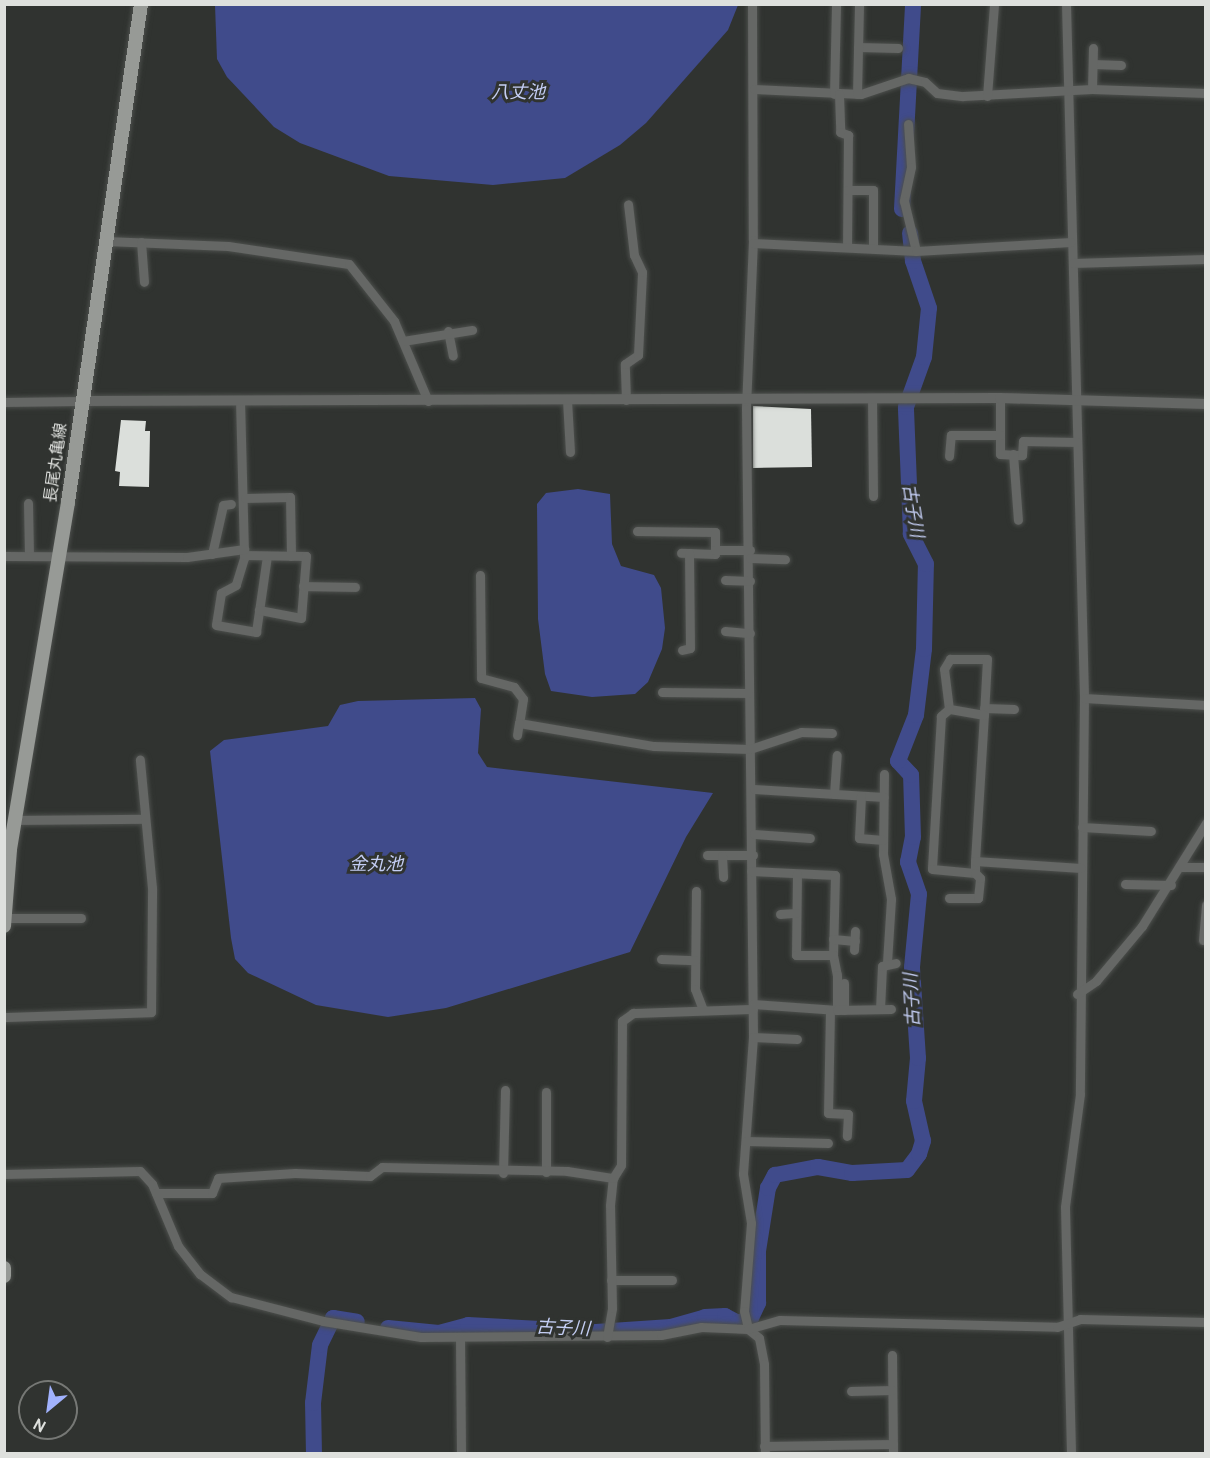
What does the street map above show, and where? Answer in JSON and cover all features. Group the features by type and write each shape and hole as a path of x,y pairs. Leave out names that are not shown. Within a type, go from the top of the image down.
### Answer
{"main road":[{"name":"長尾丸亀線","path":"4,926 15,820 59,555 141,4"},
{"path":"4,1268 4,1276"}],"street":[{"path":"752,4 754,89 753,243 748,400 750,554 748,693 754,789 751,871 753,1037 743,1174 751,1223 744,1311 747,1327 759,1338 764,1364 764,1450 893,1449 892,1355"},
{"path":"836,4 836,94 840,132 848,135 848,246"},
{"path":"857,94 859,4"},
{"path":"987,96 994,4"},
{"path":"1066,4 1084,698 1077,994 1080,1094 1065,1207 1071,1454"},
{"path":"858,47 898,48"},
{"path":"1092,90 1093,48"},
{"path":"1093,64 1121,64"},
{"path":"754,89 857,94 911,79 937,93 987,96 1092,90 1206,93"},
{"path":"908,124 911,167 904,201 911,251"},
{"path":"848,190 873,190 873,247"},
{"path":"626,400 625,364 638,355 642,272 634,255 628,204"},
{"path":"106,241 228,246 341,260 354,269 387,312 403,341 428,401"},
{"path":"141,242 144,282"},
{"path":"753,243 873,247 911,251 1071,242"},
{"path":"1073,263 1206,259"},
{"path":"403,341 448,332 472,330"},
{"path":"448,332 453,356"},
{"path":"872,398 873,496"},
{"path":"4,402 999,398 1206,404"},
{"path":"999,398 1000,454 1022,455 1023,441 1077,442"},
{"path":"240,400 245,498 244,552 236,585 221,593 216,625 256,632 267,556"},
{"path":"567,400 570,452"},
{"path":"949,456 951,435 1000,435"},
{"path":"1013,454 1018,520"},
{"path":"245,498 290,497 291,556"},
{"path":"28,503 29,555"},
{"path":"212,554 223,505 231,504"},
{"path":"637,531 715,532 715,550"},
{"path":"682,650 690,648 685,553 715,550 785,559"},
{"path":"4,556 244,552 267,556 306,555 301,618 259,610"},
{"path":"480,576 481,678 514,687 523,699 517,735"},
{"path":"725,580 750,581"},
{"path":"303,586 355,587"},
{"path":"725,631 750,633"},
{"path":"949,709 944,669 950,660 987,659 975,873"},
{"path":"662,692 748,693"},
{"path":"1084,698 1206,705"},
{"path":"949,898 978,898 980,878 975,873 932,869 941,716 949,709 984,712 1014,709"},
{"path":"519,723 654,746 750,749 801,732 832,733"},
{"path":"834,794 837,755"},
{"path":"4,1017 151,1012 152,888 142,819 140,760"},
{"path":"607,1336 610,1324 613,1178 621,1165 622,1021 633,1012 753,1006 837,1010 886,1009 882,966 892,963 891,899 883,840 884,774"},
{"path":"754,789 884,797"},
{"path":"861,796 859,838 883,840"},
{"path":"15,820 142,819"},
{"path":"1077,994 1096,981 1171,885 1206,823"},
{"path":"1082,827 1151,831"},
{"path":"754,834 810,836"},
{"path":"707,855 753,855"},
{"path":"722,856 723,877"},
{"path":"975,861 1081,868"},
{"path":"1182,867 1206,867"},
{"path":"751,871 835,875 833,955 837,1010 828,1113 848,1114 847,1136"},
{"path":"797,874 796,955 833,955"},
{"path":"1125,884 1171,885"},
{"path":"696,891 695,989 703,1010"},
{"path":"1203,940 1206,905"},
{"path":"780,914 796,913"},
{"path":"5,918 81,918"},
{"path":"833,939 855,941"},
{"path":"661,960 695,960"},
{"path":"837,1010 844,984"},
{"path":"753,1037 797,1039"},
{"path":"504,1173 505,1090"},
{"path":"546,1092 546,1172"},
{"path":"746,1142 828,1143"},
{"path":"156,1193 212,1193 218,1178 296,1173 370,1176 382,1167 504,1173 546,1172 613,1178"},
{"path":"4,1174 131,1169 146,1175 178,1246 200,1274 231,1297 391,1333 460,1338 607,1336 701,1327 747,1327 780,1320 1058,1327 1102,1318 1206,1322"},
{"path":"611,1280 672,1280"},
{"path":"460,1338 461,1454"},
{"path":"851,1391 892,1390"}],"water":[{"name":"八丈池","path":"215,4 738,5 728,30 646,123 620,145 565,178 493,185 389,176 300,143 274,127 227,77 217,59"},
{"path":"578,489 610,494 612,544 621,566 654,575 661,588 665,628 662,649 648,682 635,694 592,697 551,691 545,674 538,619 537,504 546,493"},
{"name":"金丸池","path":"475,698 481,709 478,753 487,767 713,793 686,837 630,952 446,1008 388,1017 316,1005 248,973 235,959 231,938 210,751 224,740 328,726 340,705 358,701"}],"building":[{"path":"753,406 811,409 812,467 753,468"},
{"path":"121,420 146,421 145,431 150,431 149,487 119,486 120,472 115,471"}],"waterway":[{"name":"古子川","path":"902,209 913,4"},
{"name":"古子川","path":"388,1328 439,1333 468,1325 596,1332 671,1327 705,1317 725,1316 738,1323 751,1318 758,1303 758,1251 768,1188 775,1175 818,1167 852,1173 907,1170 919,1154 923,1141 914,1101 918,1058 912,967 919,894 908,862 913,837 911,775 898,761 916,715 924,649 926,564 911,534 906,407 924,357 929,308 913,261 910,233"},
{"name":"古子川","path":"314,1454 313,1403 320,1345 333,1318 357,1322"}]}
